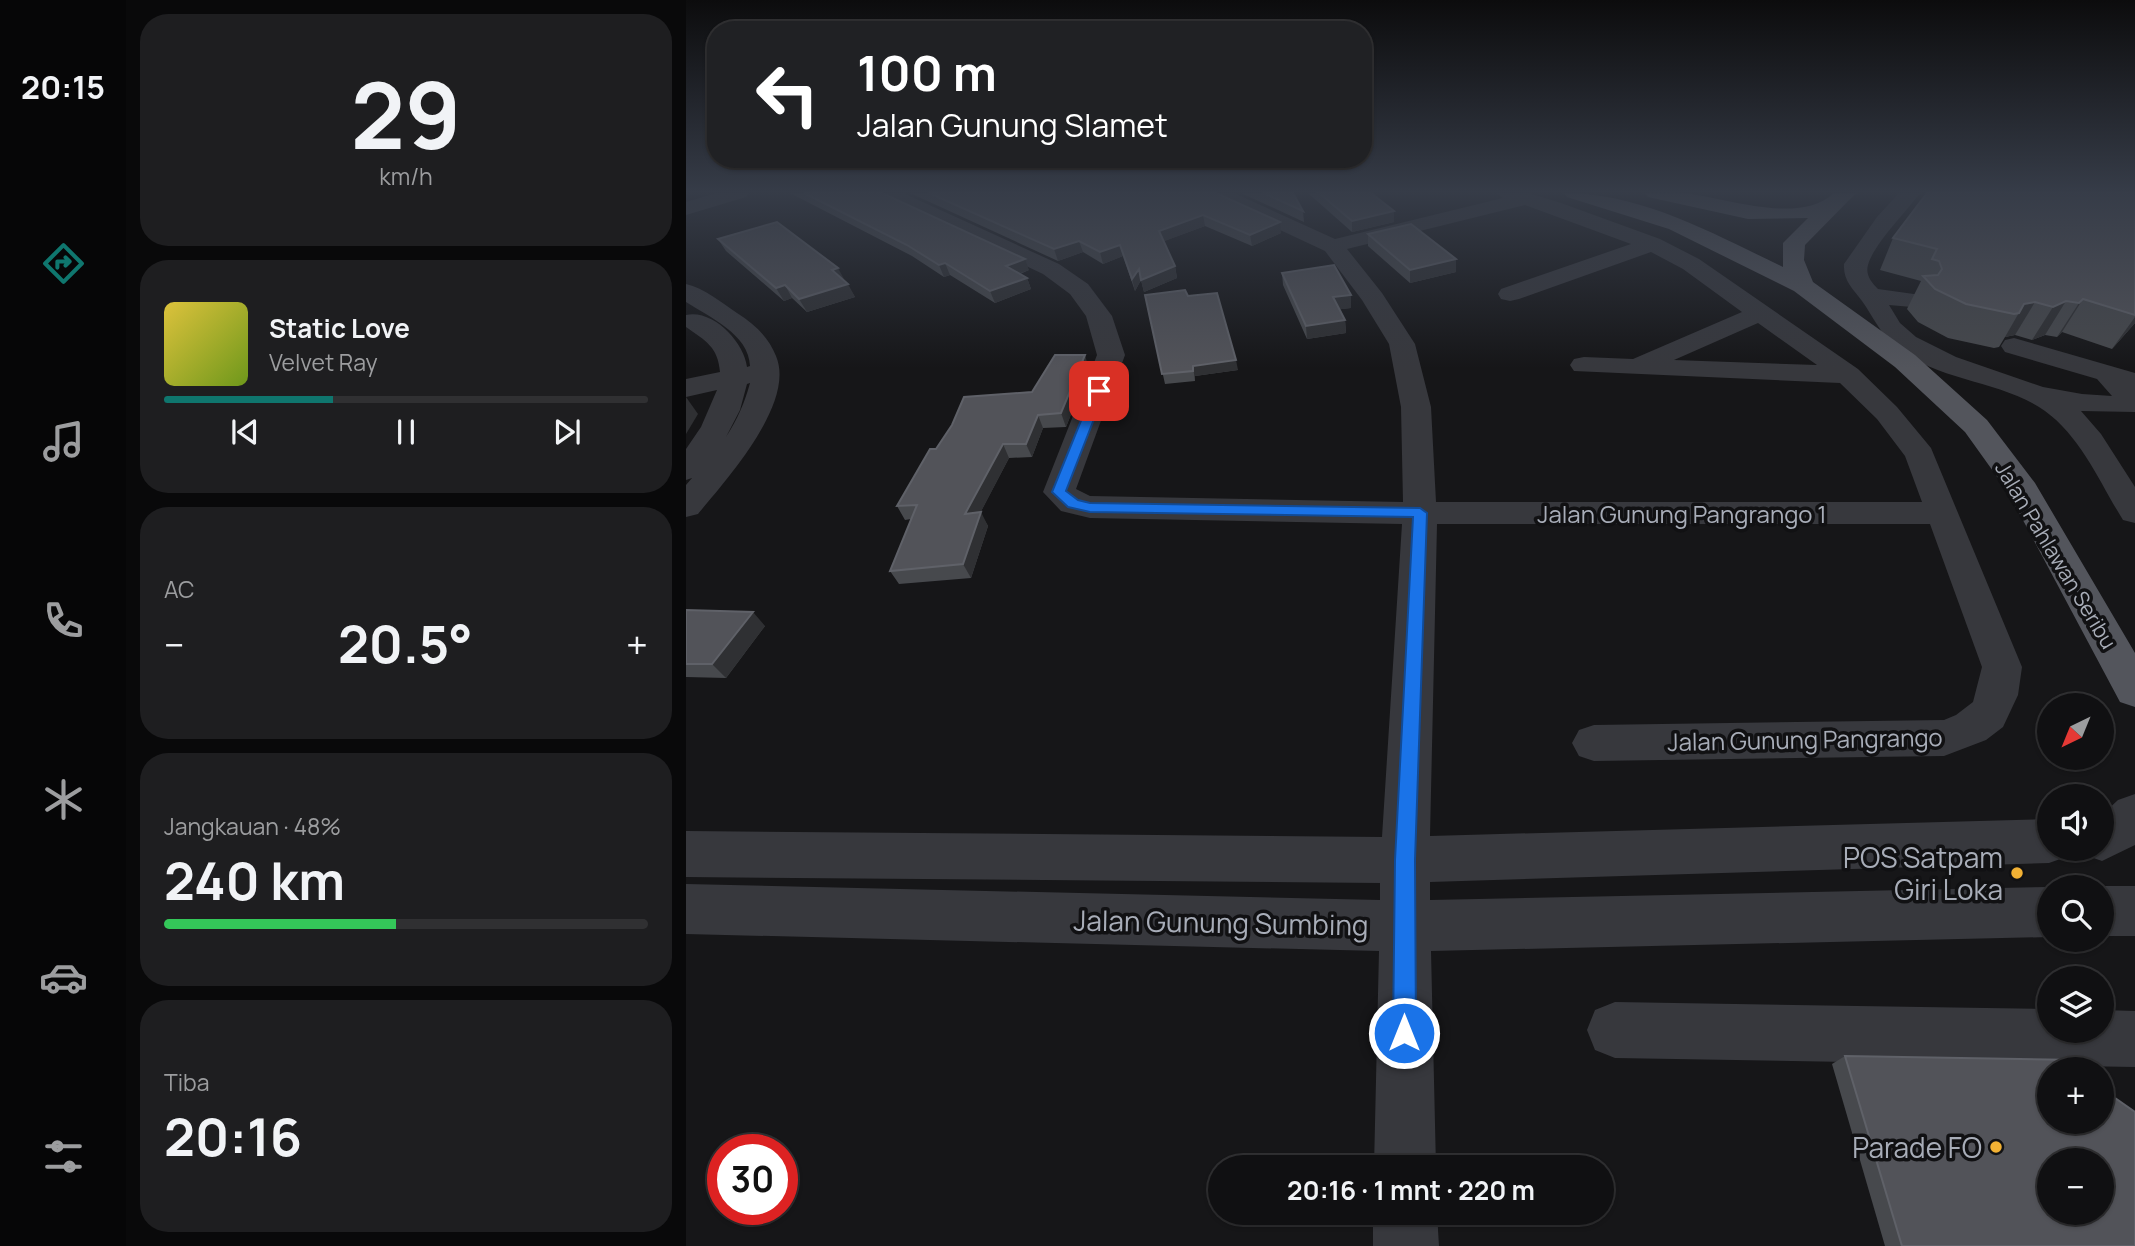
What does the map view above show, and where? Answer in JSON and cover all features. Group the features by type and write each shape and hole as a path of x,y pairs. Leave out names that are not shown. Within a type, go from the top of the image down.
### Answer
{"main road":[{"name":"Jalan Pahlawan Seribu","path":"1711,251 1803,286 1905,361 1976,426 2023,490 2135,690"},
{"path":"1793,251 1794,269 1803,286"}],"street":[{"name":"Jalan Gunung Pangrango 1","path":"1012,251 1051,269 1079,289 1098,316 1111,355 1059,492 1073,503 1090,508 1420,513 1943,513"},
{"path":"1337,251 1373,298 1402,344 1416,407 1420,513 1405,860 1405,1155"},
{"path":"1510,294 1621,251"},
{"name":"Jalan Gunung Pangrango","path":"1594,743 1944,738 1983,723 1999,694 2002,667 1920,455 1887,413 1848,374 1691,264 1680,251"},
{"path":"1865,251 1856,264 1857,282 1871,296 1890,327 1902,339 1927,355 1959,368 1991,375 2038,394 2082,403 2127,405 2132,400 2121,379 2014,346"},
{"path":"686,291 753,338 764,357 767,383 732,454 686,506"},
{"path":"1871,296 1912,300"},
{"path":"1637,366 1761,313"},
{"path":"686,315 726,344 733,365 726,412 701,453 686,470"},
{"path":"1584,365 1848,374"},
{"path":"686,388 765,371"},
{"path":"2038,394 2071,417 2088,438 2135,512"},
{"path":"2114,834 2135,815"},
{"path":"686,854 1405,860 2037,841"},
{"name":"Jalan Gunung Sumbing","path":"686,909 1404,926 2037,912"},
{"path":"2114,911 2135,911"},
{"path":"1615,1030 2135,1039"},
{"path":"1405,1225 1406,1246"}],"building":[{"path":"732,251 816,251 838,268 832,270 848,284 799,299 785,285 776,288"},
{"path":"917,251 1008,251 1025,259 1006,266 1027,278 990,291 945,263 939,265"},
{"path":"1122,251 1168,251 1175,266 1141,280 1139,269 1132,279"},
{"path":"1388,251 1446,251 1456,259 1410,270"},
{"path":"1936,251 2135,251 2135,315 2083,299 2079,303 2066,301 2053,307 2035,302 2024,304 2019,313 2014,314 1966,304 1935,289 1923,276 1938,275 1942,269 1939,261 1932,259"},
{"path":"1334,265 1351,295 1333,297 1345,320 1306,326 1282,273"},
{"path":"1185,290 1188,296 1217,293 1236,360 1193,366 1193,371 1162,374 1145,295"},
{"path":"1055,355 1085,355 1061,413 1038,415 1026,444 1003,444 965,514 981,512 963,564 890,571 917,505 897,506 930,449 936,449 952,425 964,397 1032,392"},
{"path":"686,610 753,612 712,664 686,664"},
{"name":"Parade FO","path":"1845,1056 2037,1059 2037,1134 2114,1134 2114,1097 2135,1112 2135,1246 1902,1246"}],"place":[{"name":"POS Satpam Giri Loka","path":"2017,873"},
{"name":"Parade FO","path":"1996,1147"}],"route":[{"path":"1099,391 1059,492 1073,503 1090,508 1420,513 1405,860 1404,1033"}]}
